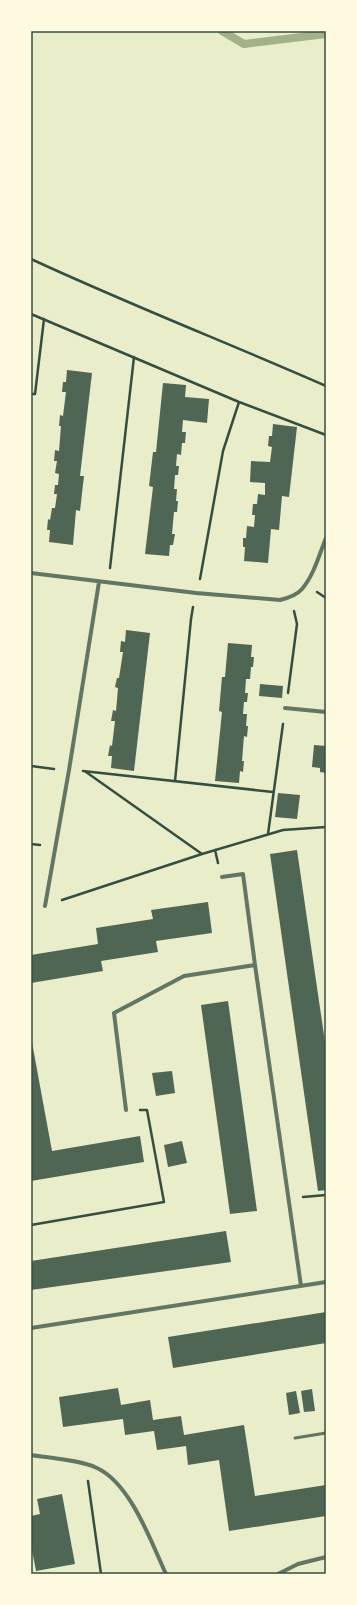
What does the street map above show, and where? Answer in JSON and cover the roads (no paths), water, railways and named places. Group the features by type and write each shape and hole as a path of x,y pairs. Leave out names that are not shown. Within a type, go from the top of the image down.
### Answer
{"street":[{"path":"31,573 196,593 280,600 290,597 302,590 310,576 326,538"},
{"path":"45,906 69,770 99,582"},
{"path":"285,708 326,712"},
{"path":"222,877 243,874 301,1286"},
{"path":"126,1110 114,1013 184,976 255,965"},
{"path":"31,1328 326,1282"},
{"path":"31,1455 85,1464 108,1474 124,1490 166,1574"},
{"path":"278,1574 298,1564 326,1557"}],"lane":[{"path":"295,1438 326,1433"}],"waterway":[{"path":"222,31 244,44 326,34"}]}
